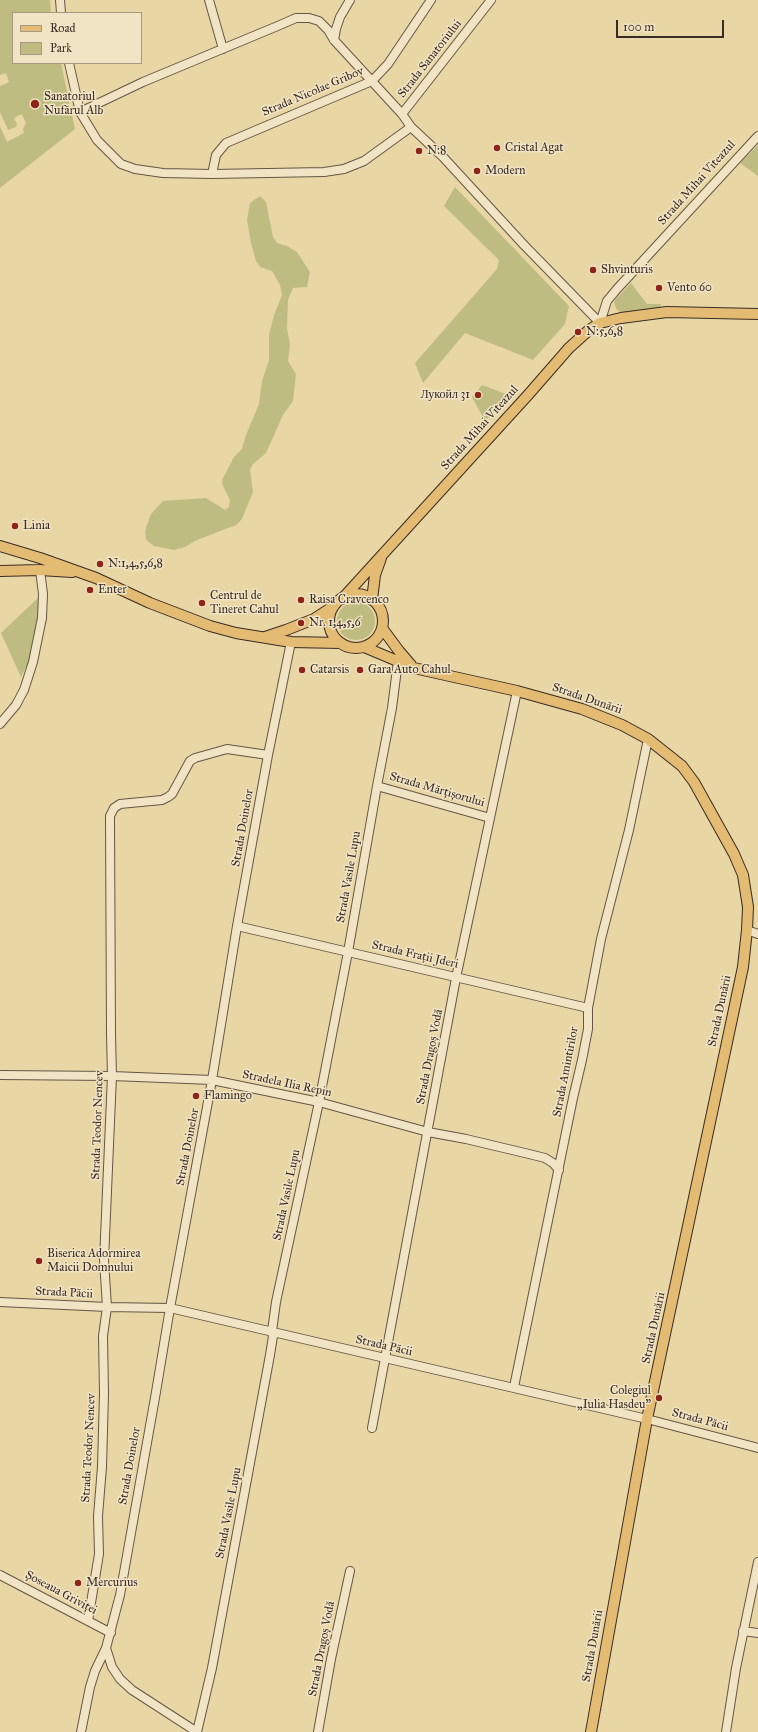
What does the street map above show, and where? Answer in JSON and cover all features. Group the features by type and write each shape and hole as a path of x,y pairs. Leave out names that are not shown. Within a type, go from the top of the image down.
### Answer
{"main road":[{"name":"Strada Mihai Viteazul","path":"338,602 494,433 568,348 589,330 600,323 621,318 667,312 758,314"},
{"path":"0,546 83,573 195,622 236,633 291,642 341,643 352,648 364,647 374,641 382,628"},
{"path":"20,571 28,565 29,561 25,553"},
{"name":"Strada Mihai Viteazul","path":"372,600 375,575 382,554"},
{"path":"0,571 40,570 83,573"},
{"path":"261,638 286,630 314,618 350,595 359,595 372,600 381,612 382,628 398,651 414,668"},
{"path":"338,602 330,618 330,626 333,634 341,643"},
{"name":"Strada Dunării","path":"364,647 414,668 516,691 602,716 648,739 682,766 694,782 734,854 743,875 748,907 747,930 740,981 647,1419 591,1732"}],"street":[{"path":"60,0 61,12"},
{"path":"209,0 223,49"},
{"path":"334,40 340,17 350,0"},
{"name":"Strada Nicolae Gribov","path":"212,174 216,155 226,143 372,81 388,64 431,0"},
{"name":"Strada Sanatoriului","path":"402,114 491,0"},
{"path":"80,112 143,82 296,18 309,18 319,21 334,40 402,114 411,127 442,157 524,245 600,323"},
{"path":"69,64 80,112 97,140 121,164 135,169 163,173 212,174 324,172 344,169 364,161 411,127"},
{"name":"Strada Mihai Viteazul","path":"600,323 607,301 617,289 758,136"},
{"path":"0,724 16,705 33,662 42,618 43,594 40,570"},
{"name":"Strada Doinelor","path":"111,1633 120,1595 170,1308 212,1080 237,926 268,756 291,642"},
{"name":"Strada Vasile Lupu","path":"197,1732 212,1668 270,1355 273,1336 272,1331 348,952 392,708 398,661"},
{"name":"Strada Dragoș Vodă","path":"372,1428 456,978 516,691"},
{"name":"Strada Amintirilor","path":"514,1387 588,1029 588,1008 601,939 627,838 648,739"},
{"name":"Strada Teodor Nencev","path":"88,1621 99,1554 98,1516 102,1467 104,1394 103,1336 107,1307 104,1260 112,1076 109,900 110,816 111,812 120,804 162,800 168,797 172,794 186,767 195,758 227,749 268,756"},
{"name":"Strada Mărțișorului","path":"377,786 490,818"},
{"name":"Strada Frații Jderi","path":"237,926 588,1008"},
{"path":"747,930 758,934"},
{"name":"Stradela Ilia Repin","path":"0,1075 112,1076 212,1080 319,1102 428,1132 466,1139 545,1158 553,1163 559,1170"},
{"name":"Strada Păcii","path":"0,1302 107,1307 170,1308 386,1359 514,1387 647,1419 758,1448"},
{"path":"726,1732 743,1631 758,1562"},
{"name":"Strada Dragoș Vodă","path":"318,1732 330,1659 350,1571"},
{"name":"Șoseaua Griviţei","path":"0,1575 111,1633"},
{"path":"743,1631 758,1633"},
{"path":"81,1732 90,1687 111,1633"},
{"path":"106,1648 112,1667 120,1679 128,1686 197,1732"}],"green space":[{"name":"Sanatoriul Nufărul Alb","path":"0,0 50,0 51,12 12,12 12,64 61,64 75,129 0,188 0,126 7,142 24,133 23,129 26,123 22,114 14,119 17,124 16,127 8,130 0,112 0,86 9,82 6,73 0,75"},
{"path":"758,145 758,176 740,163"},
{"path":"455,187 569,306 565,324 533,360 465,333 423,383 415,363 497,269 499,260 444,206"},
{"path":"260,196 266,202 273,237 277,243 287,246 297,252 310,272 307,287 293,288 288,300 287,328 290,345 288,361 296,374 293,401 283,415 266,453 253,464 250,470 253,492 242,519 236,525 197,540 185,547 174,550 154,546 146,540 145,531 151,514 163,501 206,498 225,510 229,507 230,500 223,486 222,480 234,457 242,449 246,435 259,404 262,381 269,360 269,335 274,315 282,295 280,285 272,271 260,267 256,261 251,243 247,220 250,203"},
{"path":"631,283 647,304 661,304 661,310 623,313 617,310 614,303 615,300"},
{"path":"482,385 509,395 485,421 472,397"},
{"path":"38,598 38,619 29,661 21,677 1,633"},
{"path":"352,602 360,602 372,611 375,621 372,631 366,637 360,640 352,640 340,631 337,625 337,617 346,605"}],"place":[{"name":"Sanatoriul Nufărul Alb","path":"35,104"},
{"name":"Cristal Agat","path":"497,148"},
{"name":"N:8","path":"419,151"},
{"name":"Modern","path":"477,171"},
{"name":"Shvinturis","path":"593,270"},
{"name":"Vento 60","path":"659,288"},
{"name":"N:5,6,8","path":"578,332"},
{"name":"Лукойл 31","path":"478,395"},
{"name":"Linia","path":"15,526"},
{"name":"N:1,4,5,6,8","path":"100,564"},
{"name":"Enter","path":"90,590"},
{"name":"Raisa Cravcenco","path":"301,600"},
{"name":"Centrul de Tineret Cahul","path":"202,603"},
{"name":"Nr. 1,4,5,6","path":"301,623"},
{"name":"Catarsis","path":"302,670"},
{"name":"Gara Auto Cahul","path":"360,670"},
{"name":"Flamingo","path":"196,1096"},
{"name":"Biserica Adormirea Maicii Domnului","path":"39,1261"},
{"name":"Colegiul „Iulia Hasdeu”","path":"659,1398"},
{"name":"Mercurius","path":"78,1583"}]}
